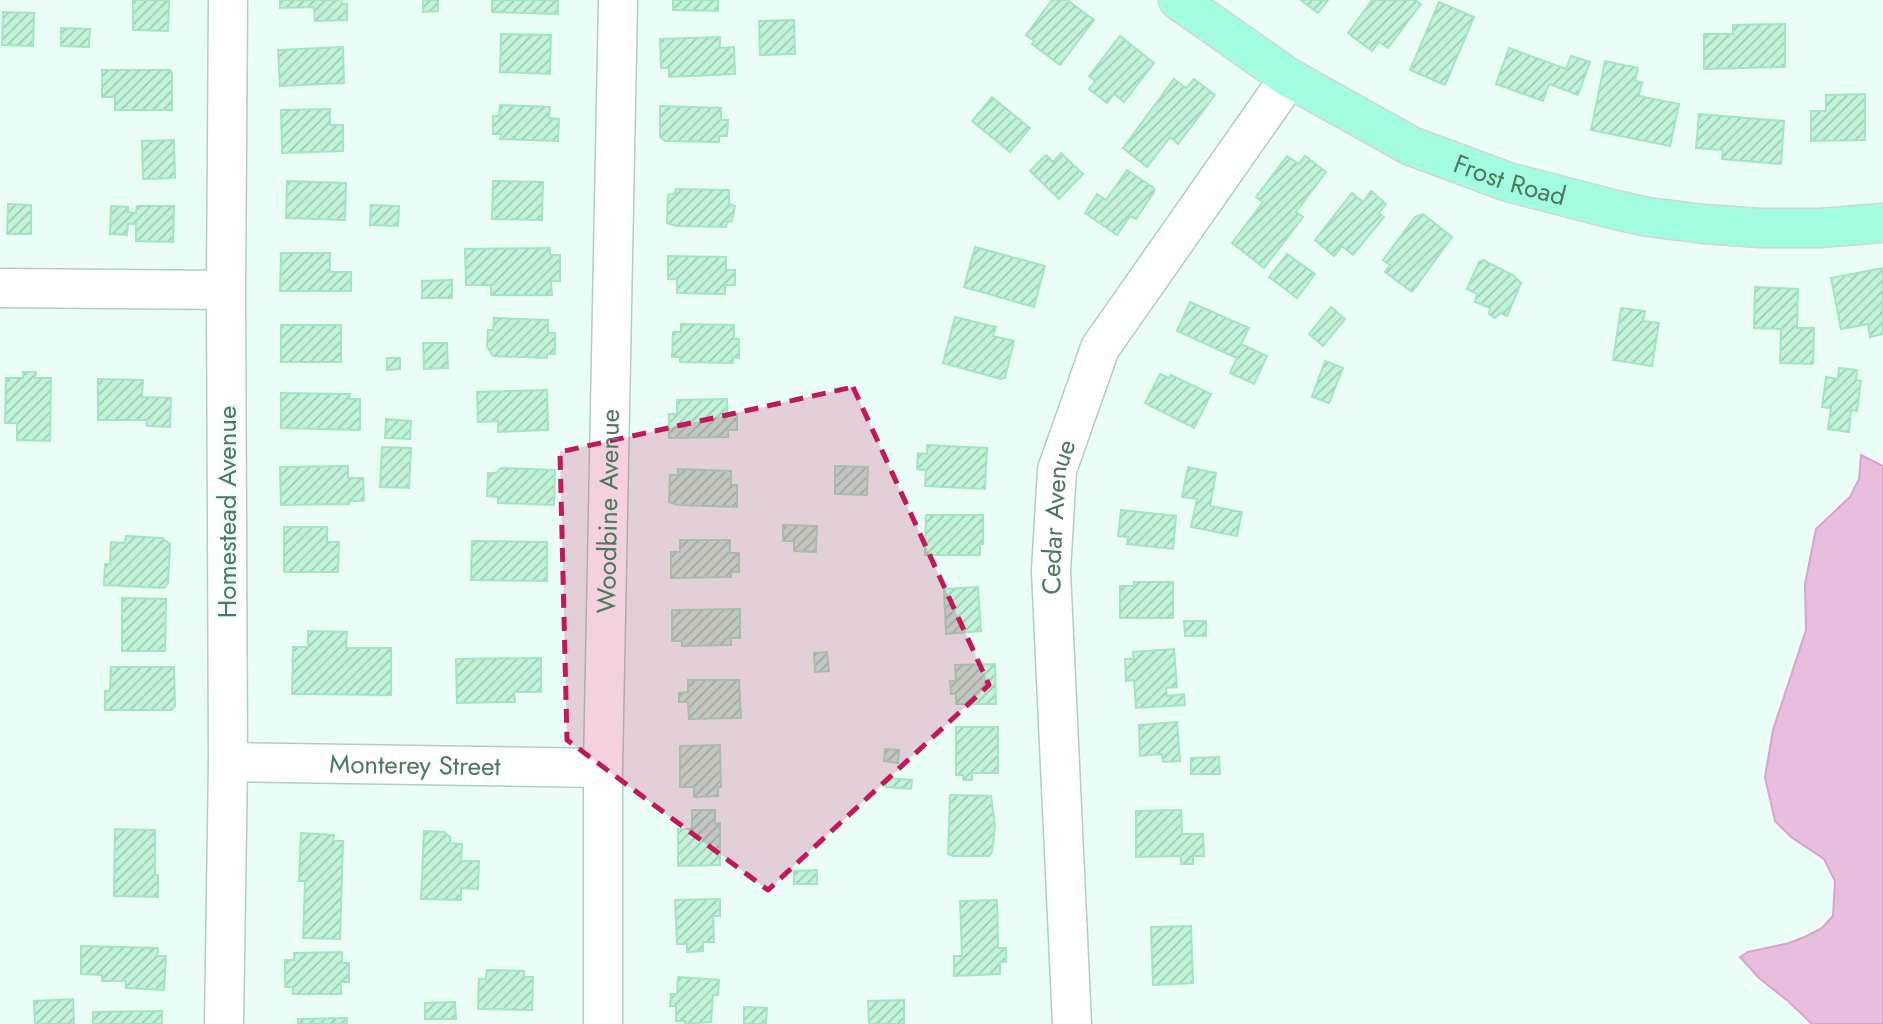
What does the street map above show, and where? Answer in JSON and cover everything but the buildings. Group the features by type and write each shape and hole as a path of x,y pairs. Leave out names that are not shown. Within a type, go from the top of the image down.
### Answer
{"main road":[{"name":"Frost Road","path":"1178,0 1289,78 1411,146 1508,182 1647,217 1704,224 1821,228 1883,223"}],"street":[{"name":"Homestead Avenue","path":"224,1024 228,762 228,0"},
{"name":"Woodbine Avenue","path":"603,1024 603,768 618,0"},
{"name":"Cedar Avenue","path":"1072,1024 1051,572 1057,470 1100,348 1289,78"},
{"path":"0,288 226,290"},
{"name":"Monterey Street","path":"228,762 603,768"}],"highlighted area":[{"path":"853,387 989,685 768,890 567,740 560,452"}],"shaded area":[{"path":"1861,455 1883,466 1883,1024 1812,1024 1759,978 1740,957 1748,952 1807,936 1822,928 1833,916 1835,881 1824,859 1791,837 1775,821 1765,777 1773,730 1806,630 1805,584 1816,529 1850,497 1859,479"}]}
